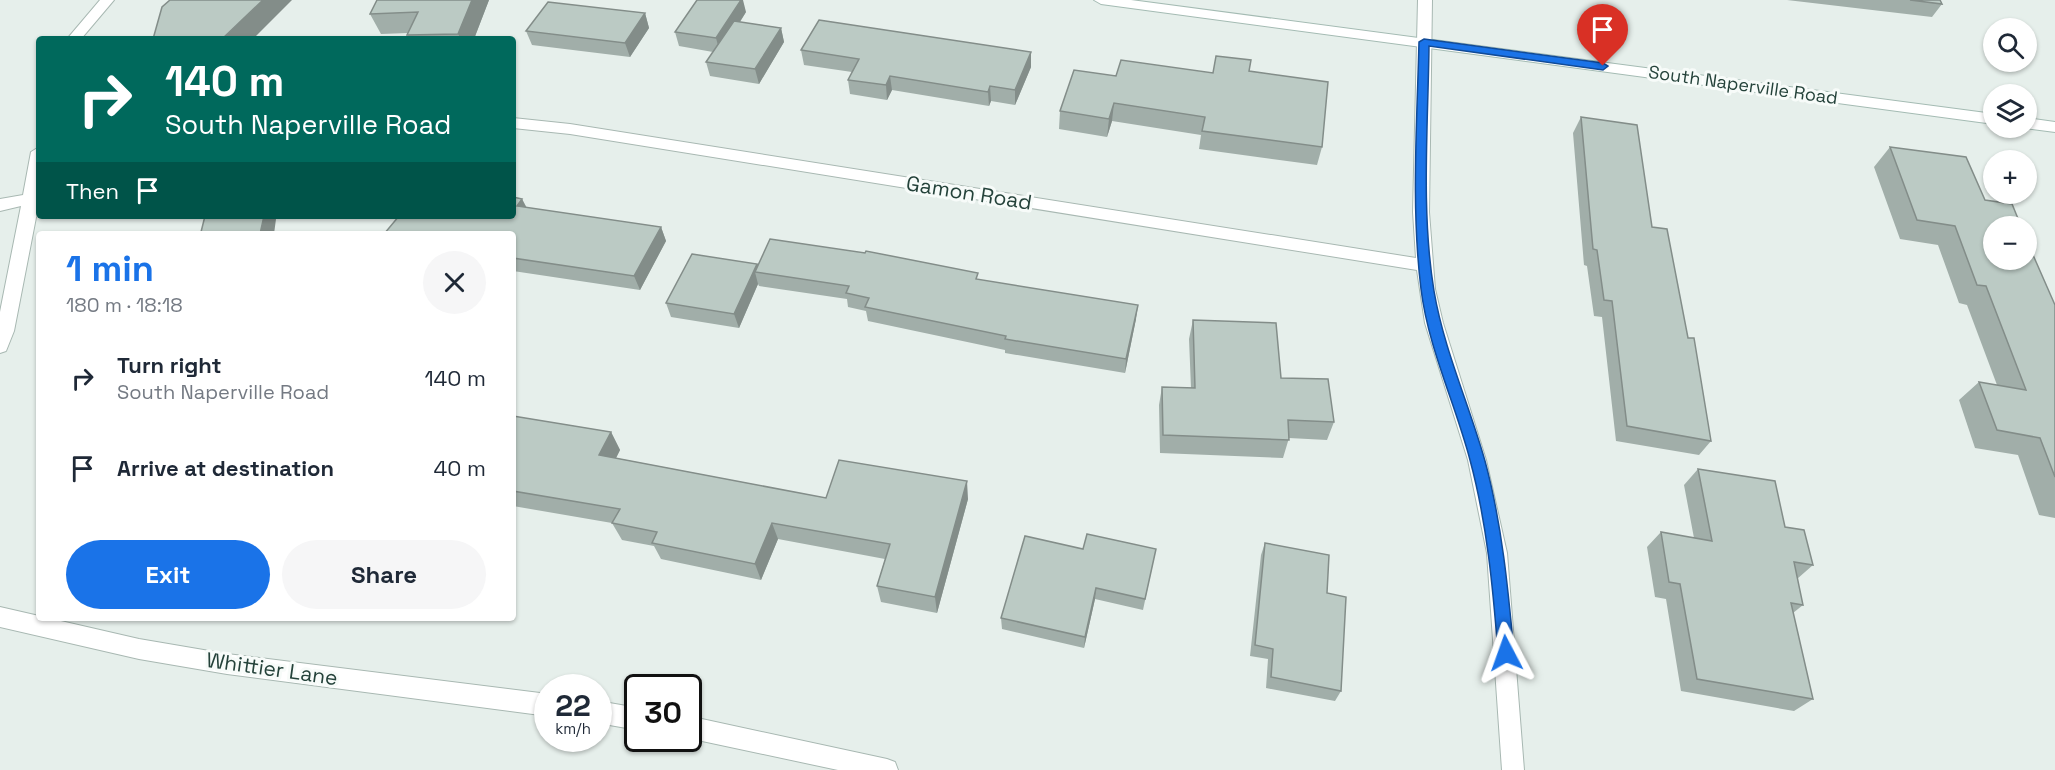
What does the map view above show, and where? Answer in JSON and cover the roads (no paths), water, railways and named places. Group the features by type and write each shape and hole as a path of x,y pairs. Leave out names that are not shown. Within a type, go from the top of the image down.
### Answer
{"street":[{"path":"77,36 107,0"},
{"name":"South Naperville Road","path":"1101,0 1983,117"},
{"path":"1425,0 1421,212 1425,265 1434,323 1477,460 1497,553 1503,607 1513,770"},
{"name":"Gamon Road","path":"516,123 570,129 1425,265"},
{"path":"2037,125 2055,127"},
{"path":"0,206 35,198 6,331 0,346"},
{"name":"Whittier Lane","path":"0,617 139,649 205,660 534,703"},
{"path":"702,729 887,770"}]}
